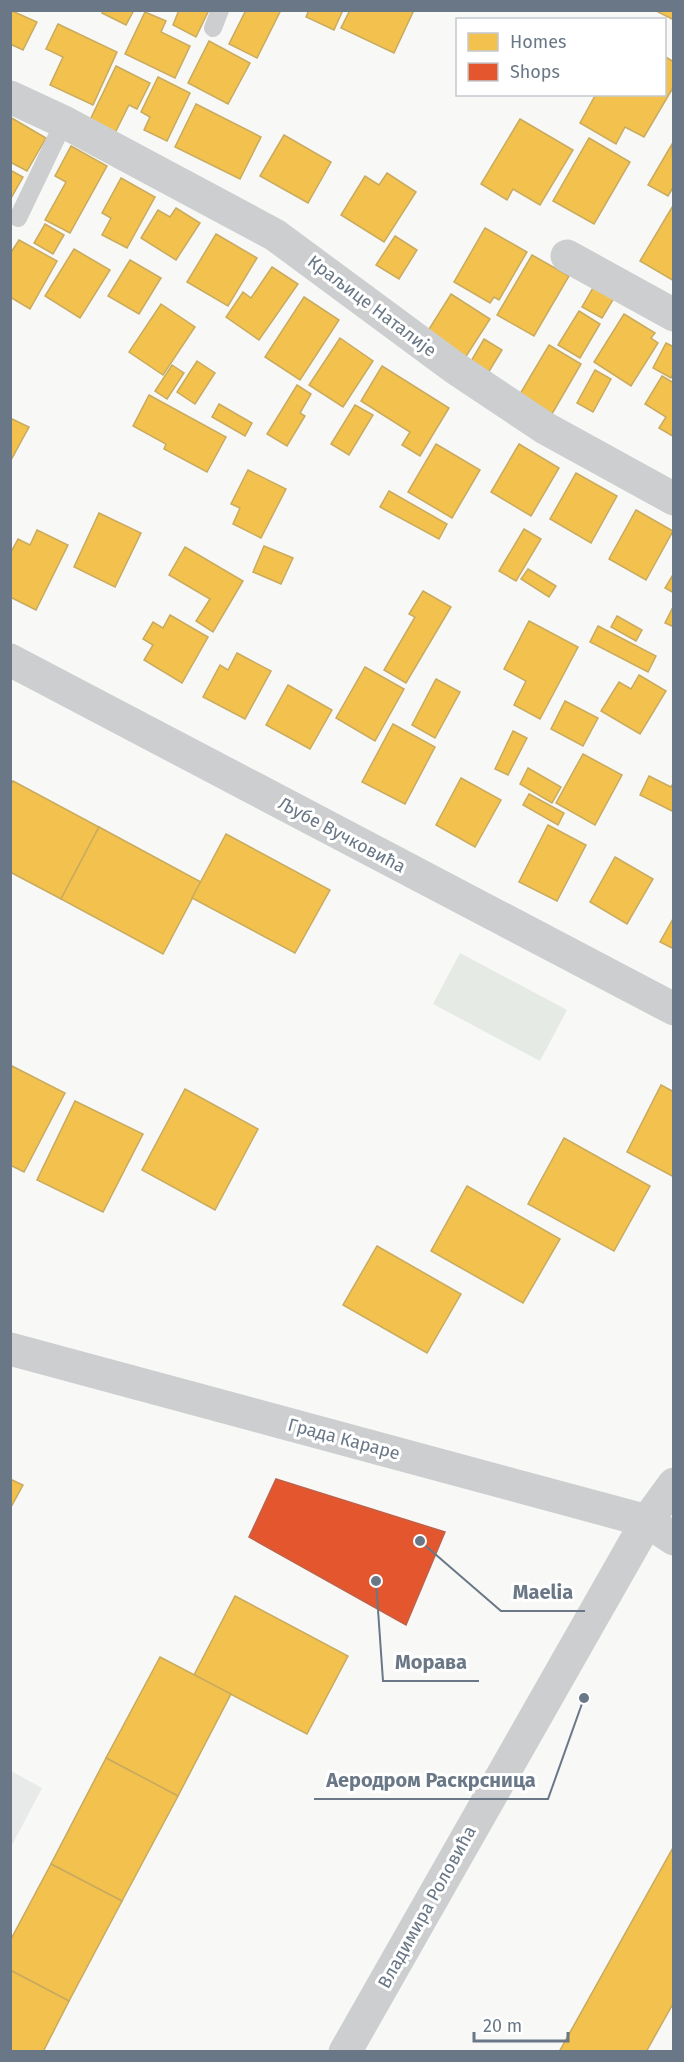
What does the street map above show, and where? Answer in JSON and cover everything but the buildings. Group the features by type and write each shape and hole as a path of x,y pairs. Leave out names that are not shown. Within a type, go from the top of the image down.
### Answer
{"street":[{"name":"Краљице Наталије","path":"10,96 64,122 275,235 455,368 545,428 674,499"},
{"path":"567,256 674,315"},
{"name":"Љубе Вучковића","path":"10,660 674,1009"},
{"name":"Града Караре","path":"10,1349 660,1530"},
{"name":"Владимира Роловића","path":"345,2052 660,1530 674,1484"}],"lane":[{"path":"213,28 220,10"},
{"path":"18,218 64,122"}],"shaded area":[{"path":"460,953 567,1010 540,1061 433,1004"},
{"path":"11,1771 42,1788 11,1847"}],"place":[{"name":"Maelia","path":"420,1541"},
{"name":"Морава","path":"376,1581"},
{"name":"Аеродром Раскрсница","path":"584,1698"}]}
